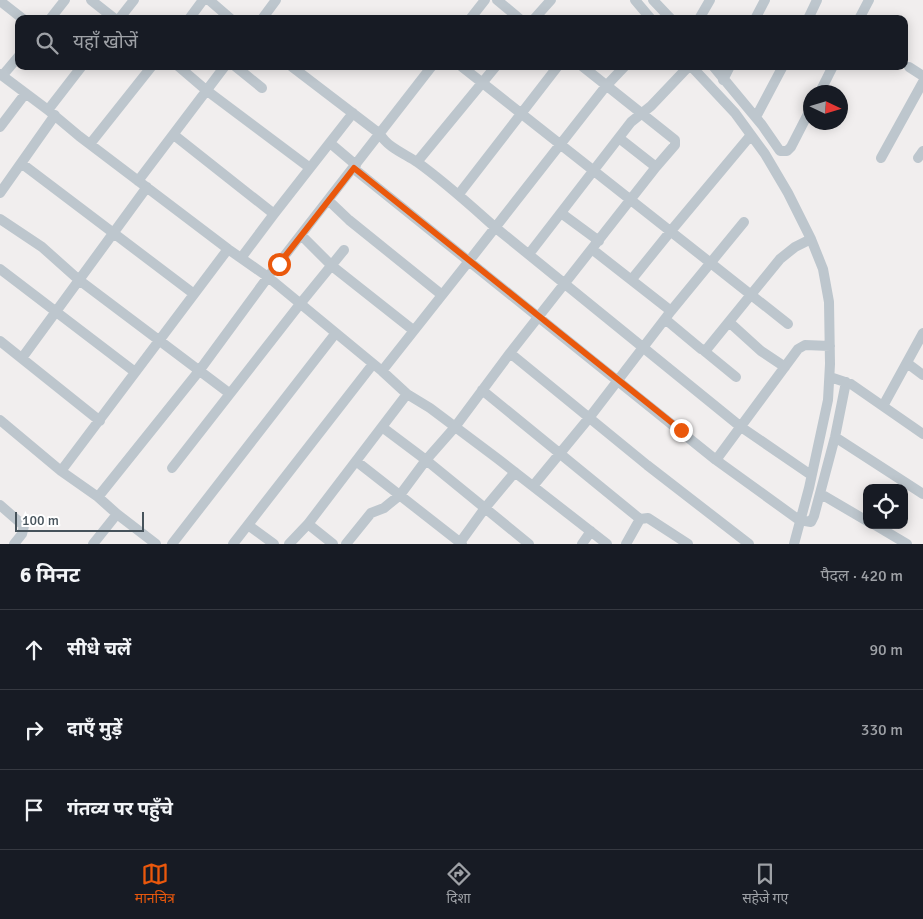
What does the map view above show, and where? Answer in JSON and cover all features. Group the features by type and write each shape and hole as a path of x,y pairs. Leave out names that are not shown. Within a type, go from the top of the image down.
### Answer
{"street":[{"path":"53,15 65,0"},
{"path":"90,0 110,15"},
{"path":"122,15 134,0"},
{"path":"192,15 203,0"},
{"path":"209,0 226,15"},
{"path":"265,15 276,0"},
{"path":"473,15 485,0"},
{"path":"496,0 515,15"},
{"path":"538,15 551,0"},
{"path":"635,0 648,15"},
{"path":"654,0 667,15"},
{"path":"701,15 710,0"},
{"path":"758,15 765,0"},
{"path":"810,15 817,0"},
{"path":"861,15 868,0"},
{"path":"0,1 18,15"},
{"path":"15,60 1,75 228,250 268,278 378,367 407,394 455,427 607,544"},
{"path":"910,68 923,76"},
{"path":"0,193 79,70"},
{"path":"90,144 149,70"},
{"path":"183,70 206,90 310,168"},
{"path":"22,358 113,233 174,135 222,70"},
{"path":"240,70 262,88"},
{"path":"296,70 380,134 385,141 417,162 459,194 496,228 644,346 741,427 811,475"},
{"path":"98,497 199,371 268,278 429,70"},
{"path":"466,70 788,324"},
{"path":"417,162 493,70"},
{"path":"459,194 555,70"},
{"path":"346,544 371,514 384,508 400,495 426,460 455,427 510,353 656,167 673,148 675,142 587,70"},
{"path":"233,544 378,367 405,343 413,330 470,262 606,86 621,70"},
{"path":"529,254 631,122 651,106 686,70"},
{"path":"330,143 470,262 716,460 804,521 813,519 835,437 837,379 830,346 829,302 823,269 811,239 788,193 751,135 735,113 694,70"},
{"path":"716,70 756,117 777,148 784,152 791,147 803,124"},
{"path":"723,80 728,70"},
{"path":"756,117 781,70"},
{"path":"824,85 832,70"},
{"path":"881,158 920,95 923,82"},
{"path":"0,127 25,94"},
{"path":"241,258 353,113"},
{"path":"174,135 274,214"},
{"path":"632,280 751,135"},
{"path":"619,138 656,167"},
{"path":"21,163 194,294"},
{"path":"328,200 356,226 442,295"},
{"path":"562,212 703,350 736,377"},
{"path":"0,219 42,247 79,280 230,393"},
{"path":"533,486 744,222"},
{"path":"302,236 332,266 413,330"},
{"path":"703,350 708,348 785,254 811,239"},
{"path":"61,470 228,250"},
{"path":"172,468 344,250"},
{"path":"0,269 134,372"},
{"path":"729,322 761,351 785,367"},
{"path":"883,406 923,333"},
{"path":"172,544 335,334"},
{"path":"0,341 100,421"},
{"path":"716,460 801,346 830,346"},
{"path":"510,353 589,418 750,544"},
{"path":"907,363 923,375"},
{"path":"837,379 883,406 923,434"},
{"path":"794,544 804,521 811,475 828,400 837,379"},
{"path":"482,390 640,519 648,518 688,544"},
{"path":"289,544 308,524 407,394"},
{"path":"0,420 156,544"},
{"path":"382,427 426,460 529,544"},
{"path":"835,437 923,494"},
{"path":"356,461 461,544 486,508 515,472"},
{"path":"821,494 863,518"},
{"path":"0,505 24,526 22,534 14,544"},
{"path":"93,544 117,514"},
{"path":"626,544 640,519"},
{"path":"308,524 333,544"},
{"path":"248,525 274,544"},
{"path":"882,529 907,544"},
{"path":"582,544 591,531"}],"route":[{"path":"279,264 354,168 617,381 681,430"}]}
